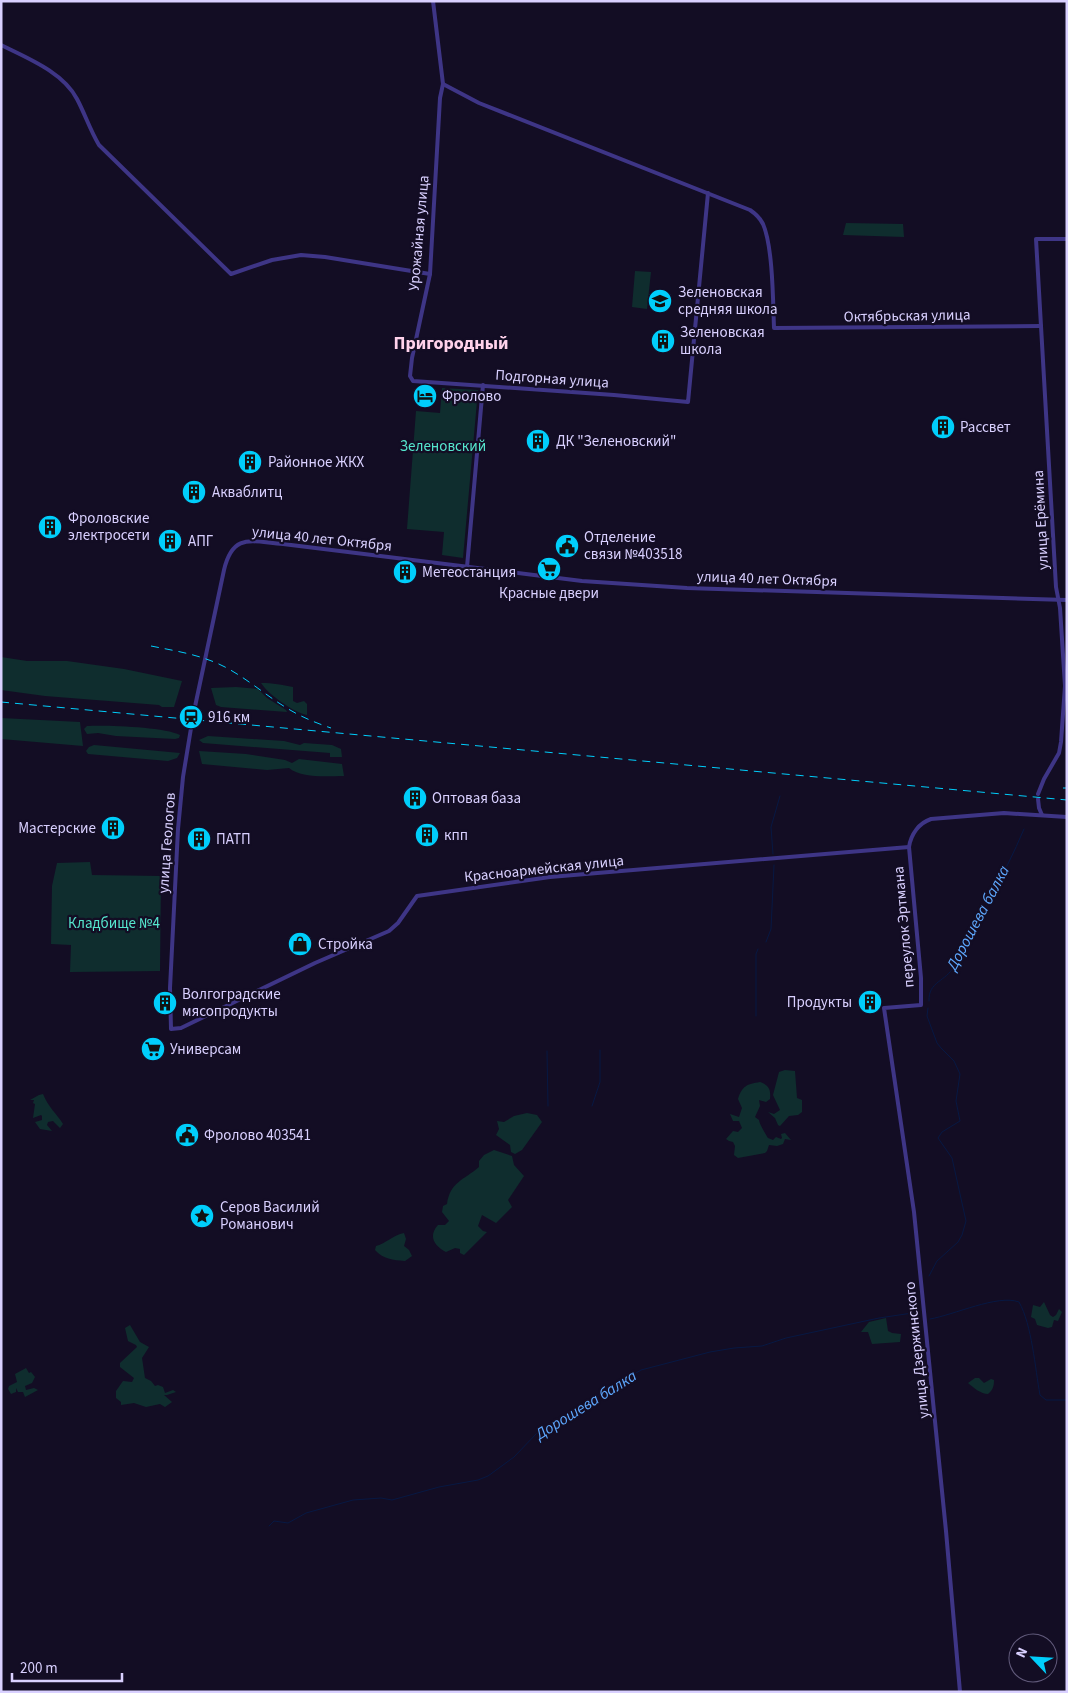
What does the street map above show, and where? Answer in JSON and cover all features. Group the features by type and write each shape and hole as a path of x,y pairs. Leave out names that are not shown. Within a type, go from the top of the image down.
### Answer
{"street":[{"name":"Урожайная улица","path":"413,381 410,376 412,358 430,274 440,98 443,84 433,1"},
{"path":"1,45 44,68 66,83 78,99 99,145 231,274 272,260 301,255 326,257 430,274"},
{"path":"443,84 478,102 708,193"},
{"name":"Октябрьская улица","path":"708,193 750,210 760,218 763,224 768,242 774,328 1040,326"},
{"name":"Подгорная улица","path":"413,381 688,402 708,193"},
{"name":"улица Ерёмина","path":"1042,815 1038,796 1044,779 1059,753 1065,686 1061,615 1056,588 1036,239 1067,239"},
{"path":"467,567 483,385"},
{"name":"улица 40 лет Октября","path":"192,719 226,561 238,544 249,541 582,581 687,588 1067,600"},
{"name":"улица Геологов","path":"171,1029 170,988 178,829 183,777 192,719"},
{"path":"909,847 912,837 920,824 931,819 1004,813 1067,817"},
{"name":"Красноармейская улица","path":"171,1029 181,1028 315,963 389,931 398,923 417,896 550,877 909,847"},
{"name":"переулок Эртмана","path":"884,1008 921,1005 921,978 909,847"},
{"name":"улица Дзержинского","path":"884,1008 914,1212 960,1692"}],"green space":[{"path":"846,223 903,224 904,237 843,235"},
{"path":"635,271 651,272 647,309 632,307"},
{"name":"Зеленовский","path":"442,388 478,390 463,558 442,555 444,532 407,529 416,411 440,413"},
{"path":"1,657 27,661 67,661 124,669 182,681 174,707 45,696 1,690"},
{"path":"261,683 293,687 293,701 297,703 304,701 307,704 307,715 282,702"},
{"path":"236,687 258,689 287,712 216,705 211,688"},
{"path":"1,718 80,722 83,746 1,739"},
{"path":"87,726 149,728 180,735 179,738 175,739 116,736 98,733 87,734 84,729"},
{"path":"208,736 284,741 300,745 304,743 332,745 341,749 342,757 330,757 330,753 203,743 199,740"},
{"path":"94,745 180,753 177,758 168,761 88,754 86,751"},
{"path":"199,751 246,754 285,760 292,763 299,759 342,764 344,776 301,774 289,768 267,770 202,764"},
{"name":"Кладбище №4","path":"90,862 92,875 161,876 160,971 70,972 71,945 51,944 52,886 57,863"},
{"path":"785,1070 795,1071 797,1098 802,1100 802,1112 798,1115 789,1116 780,1126 768,1112 774,1114 780,1110 773,1095 779,1072"},
{"path":"760,1082 769,1088 770,1099 766,1102 759,1100 760,1106 755,1117 759,1120 768,1138 773,1140 776,1137 781,1139 781,1134 785,1133 791,1140 785,1139 783,1144 777,1146 769,1145 765,1153 738,1158 734,1155 735,1146 733,1142 726,1139 733,1131 738,1132 742,1128 739,1121 733,1121 730,1114 739,1117 742,1108 738,1099 741,1091 748,1085"},
{"path":"43,1094 47,1103 63,1124 60,1128 53,1121 48,1122 47,1125 52,1131 40,1129 35,1122 42,1120 41,1115 33,1118 35,1104 33,1103 34,1100 30,1100"},
{"path":"527,1113 537,1115 542,1122 522,1150 515,1154 511,1152 510,1145 496,1135 499,1129 497,1121 504,1122 514,1116"},
{"path":"494,1150 512,1156 514,1165 524,1176 508,1200 512,1207 496,1223 482,1215 478,1226 487,1232 464,1255 460,1253 460,1249 455,1248 446,1252 438,1247 433,1237 433,1233 438,1225 445,1225 449,1221 442,1212 443,1206 447,1204 454,1186 479,1167 479,1161 484,1155"},
{"path":"404,1233 406,1239 404,1246 412,1256 405,1261 385,1257 375,1250 376,1246"},
{"path":"1044,1302 1050,1315 1053,1317 1059,1309 1062,1312 1058,1321 1054,1320 1052,1327 1048,1328 1037,1325 1035,1319 1031,1317 1033,1305 1040,1307"},
{"path":"886,1318 888,1331 901,1334 900,1342 872,1344 868,1332 861,1332 869,1322"},
{"path":"130,1325 140,1342 149,1347 142,1358 145,1378 155,1386 163,1387 165,1393 173,1390 176,1392 164,1395 172,1402 165,1407 160,1404 146,1407 134,1403 121,1405 121,1402 116,1398 116,1391 123,1381 132,1382 134,1378 120,1367 120,1363 137,1347 128,1341 125,1328"},
{"path":"26,1368 35,1377 32,1383 25,1386 26,1390 34,1388 38,1390 25,1397 23,1392 18,1392 16,1388 16,1392 11,1394 8,1389 9,1386 17,1382 15,1374"},
{"path":"975,1378 979,1378 984,1383 991,1379 994,1380 993,1388 988,1394 983,1393 968,1383"}],"waterway":[{"path":"773,854 771,827 780,796"},
{"name":"Дорошева балка","path":"929,1001 931,989 954,966 1024,829"},
{"path":"766,942 771,929 774,865"},
{"path":"756,1016 756,954 758,949"},
{"name":"Дорошева балка","path":"928,1008 927,1016 937,1043 954,1061 960,1074 956,1101 960,1121 942,1132 938,1138 952,1158 966,1221 958,1242 937,1261 929,1276"},
{"path":"592,1106 600,1082 600,1050"},
{"path":"547,1051 548,1106"},
{"path":"930,1319 988,1303 1010,1300 1019,1302 1030,1334 1040,1395 1046,1400 1067,1400"},
{"name":"Дорошева балка","path":"269,1526 274,1521 288,1523 306,1513 353,1500 381,1498 392,1500 488,1476 514,1457 537,1433 641,1370 710,1352 762,1346 786,1338 879,1318 919,1312"}],"railway":[{"path":"151,646 207,659 225,667 293,712 331,728"},
{"path":"1,702 1067,800"}],"place":[{"name":"Зеленовская средняя школа","path":"660,301"},
{"name":"Зеленовская школа","path":"663,341"},
{"name":"Фролово","path":"425,396"},
{"name":"Рассвет","path":"943,427"},
{"name":"ДК \"Зеленовский\"","path":"538,441"},
{"name":"Районное ЖКХ","path":"250,462"},
{"name":"Акваблитц","path":"194,492"},
{"name":"Фроловские электросети","path":"50,527"},
{"name":"АПГ","path":"170,541"},
{"name":"Отделение связи №403518","path":"567,546"},
{"name":"Красные двери","path":"549,569"},
{"name":"Метеостанция","path":"405,572"},
{"name":"916 км","path":"191,717"},
{"name":"Оптовая база","path":"415,798"},
{"name":"Мастерские","path":"113,828"},
{"name":"кпп","path":"427,835"},
{"name":"ПАТП","path":"199,839"},
{"name":"Стройка","path":"300,944"},
{"name":"Продукты","path":"870,1002"},
{"name":"Волгоградские мясопродукты","path":"165,1003"},
{"name":"Универсам","path":"153,1049"},
{"name":"Фролово 403541","path":"187,1135"},
{"name":"Серов Василий Романович","path":"202,1216"}],"district":[{"name":"Пригородный","path":"451,343"}]}
